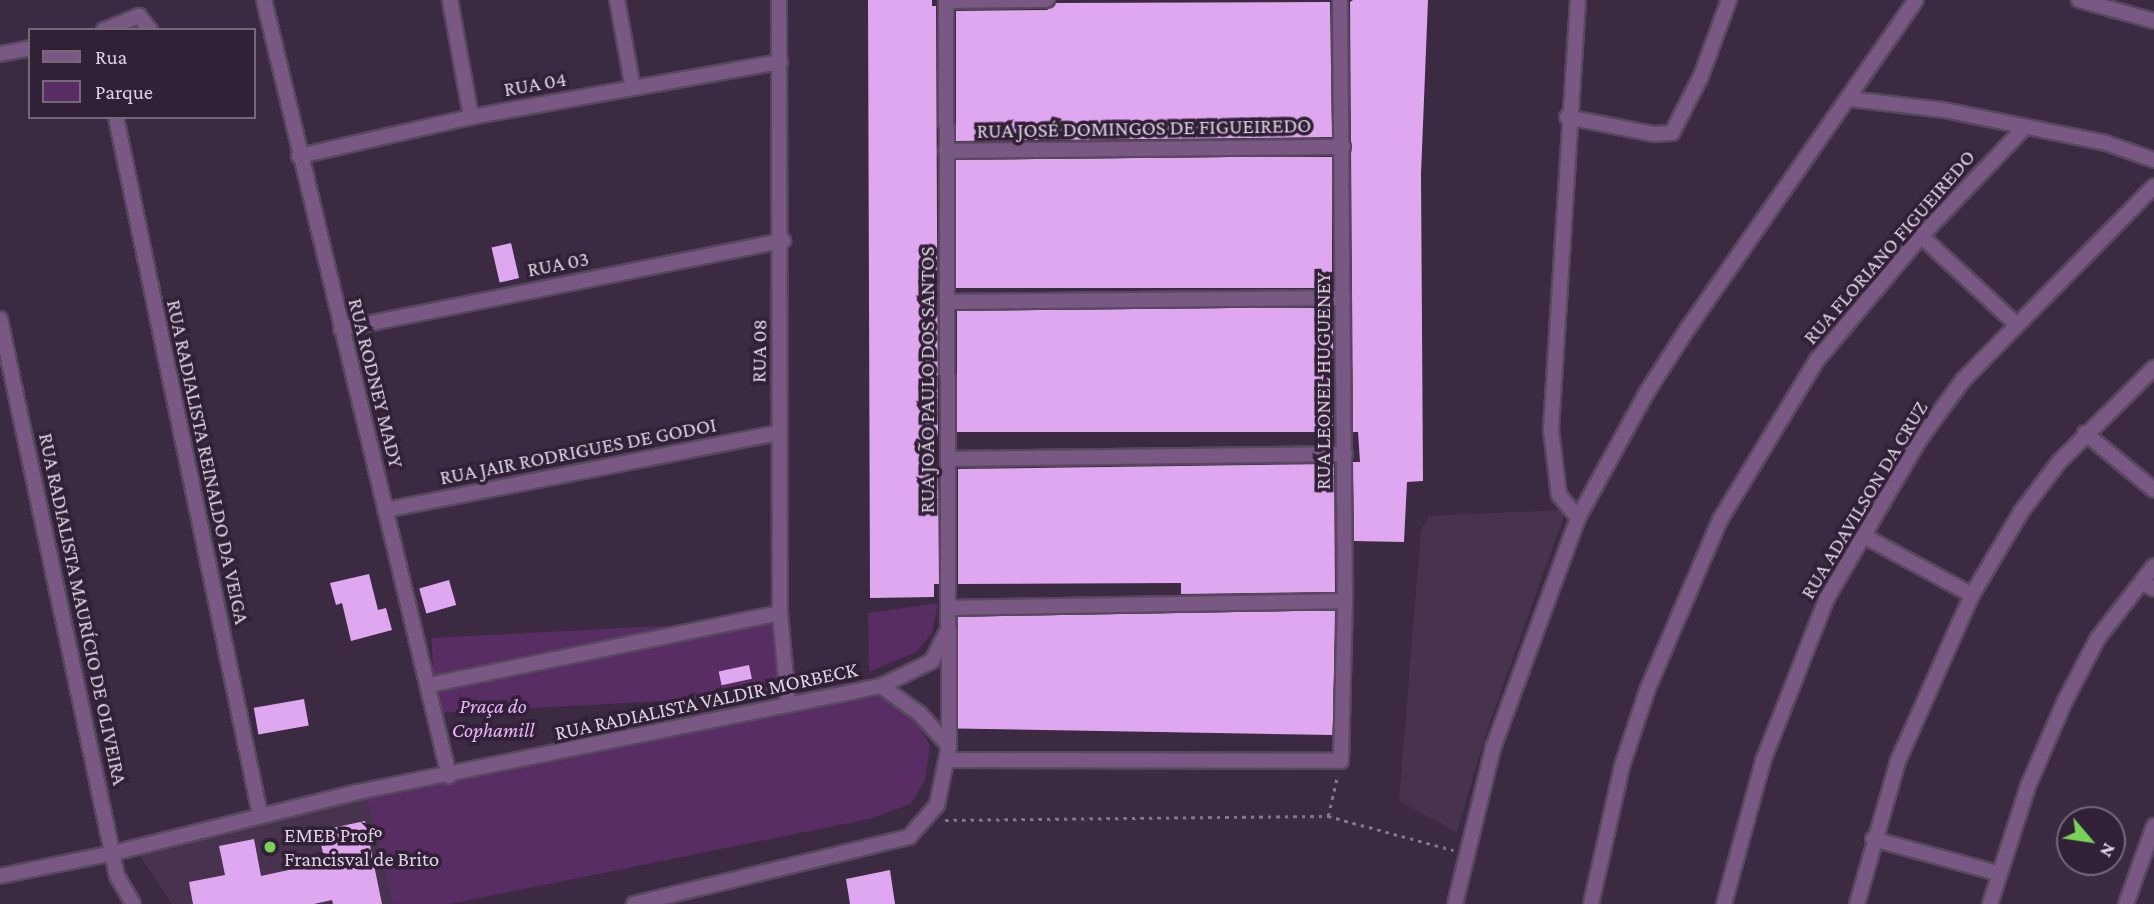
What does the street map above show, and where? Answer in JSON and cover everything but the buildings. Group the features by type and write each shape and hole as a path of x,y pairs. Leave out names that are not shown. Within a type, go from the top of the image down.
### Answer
{"street":[{"name":"RUA RODNEY MADY","path":"264,0 299,156 449,776"},
{"path":"450,0 471,117"},
{"path":"617,0 633,88"},
{"name":"RUA 08","path":"779,0 783,241 779,433 780,613 788,704"},
{"path":"946,1 1047,0"},
{"name":"RUA LEONEL HUGUENEY","path":"1340,0 1345,454 1341,761"},
{"path":"1578,0 1567,117 1551,430 1559,495 1578,519"},
{"path":"1567,117 1654,134 1672,133 1696,88 1729,0"},
{"path":"1455,904 1493,748 1578,519 1647,392 1688,328 1850,99 1916,0"},
{"path":"2079,0 2154,21"},
{"name":"RUA JOÃO PAULO DOS SANTOS","path":"927,820 937,805 949,753 946,1"},
{"path":"109,28 139,16 148,28"},
{"path":"0,54 28,48"},
{"name":"RUA 04","path":"299,156 471,117 780,62"},
{"path":"1850,99 1944,110 2106,143 2154,160"},
{"name":"RUA RADIALISTA REINALDO DA VEIGA","path":"116,119 260,814"},
{"name":"RUA FLORIANO FIGUEIREDO","path":"1591,904 1622,765 1643,701 1720,520 1817,360 1921,236 2025,127"},
{"name":"RUA JOSÉ DOMINGOS DE FIGUEIREDO","path":"946,151 1343,146"},
{"name":"RUA ADAVILSON DA CRUZ","path":"1724,904 1763,761 1827,598 1920,439 1963,380 2154,186"},
{"path":"1921,236 2016,324"},
{"name":"RUA 03","path":"341,329 783,241"},
{"path":"948,302 1343,298"},
{"name":"RUA RADIALISTA MAURÍCIO DE OLIVEIRA","path":"0,319 117,876 133,904"},
{"path":"1857,904 1873,839 1921,700 1972,595 2021,512 2085,433 2154,368"},
{"name":"RUA JAIR RODRIGUES DE GODOI","path":"385,510 779,433"},
{"path":"2085,433 2154,490"},
{"path":"949,459 1345,454"},
{"path":"1863,535 1972,595"},
{"path":"1990,904 1997,873 2065,701 2098,638 2148,585 2154,566"},
{"path":"881,686 932,661 949,615 1345,601"},
{"path":"429,685 780,613"},
{"name":"RUA RADIALISTA VALDIR MORBECK","path":"0,876 113,853 260,814 881,686 920,714 949,753"},
{"path":"949,753 1341,761"},
{"path":"634,904 909,837 927,820"},
{"path":"2126,904 2154,826"},
{"path":"1873,839 1997,873"},
{"path":"117,876 122,904"}],"path":[{"path":"1328,816 1341,761"},
{"path":"927,820 1328,816 1438,843 1466,856"}],"shaded area":[{"path":"1561,510 1564,515 1485,736 1457,832 1399,801 1421,530 1429,516"},
{"name":"EMEB Profº Francisval de Brito","path":"366,796 393,904 172,904 139,854"}],"green space":[{"path":"938,603 932,633 916,652 869,672 868,613"},
{"name":"Praça do Cophamill","path":"777,620 781,695 435,713 431,638"},
{"path":"881,693 909,711 930,745 925,780 911,804 869,819 450,904 393,904 366,796"}],"place":[{"name":"EMEB Profº Francisval de Brito","path":"270,847"}]}
